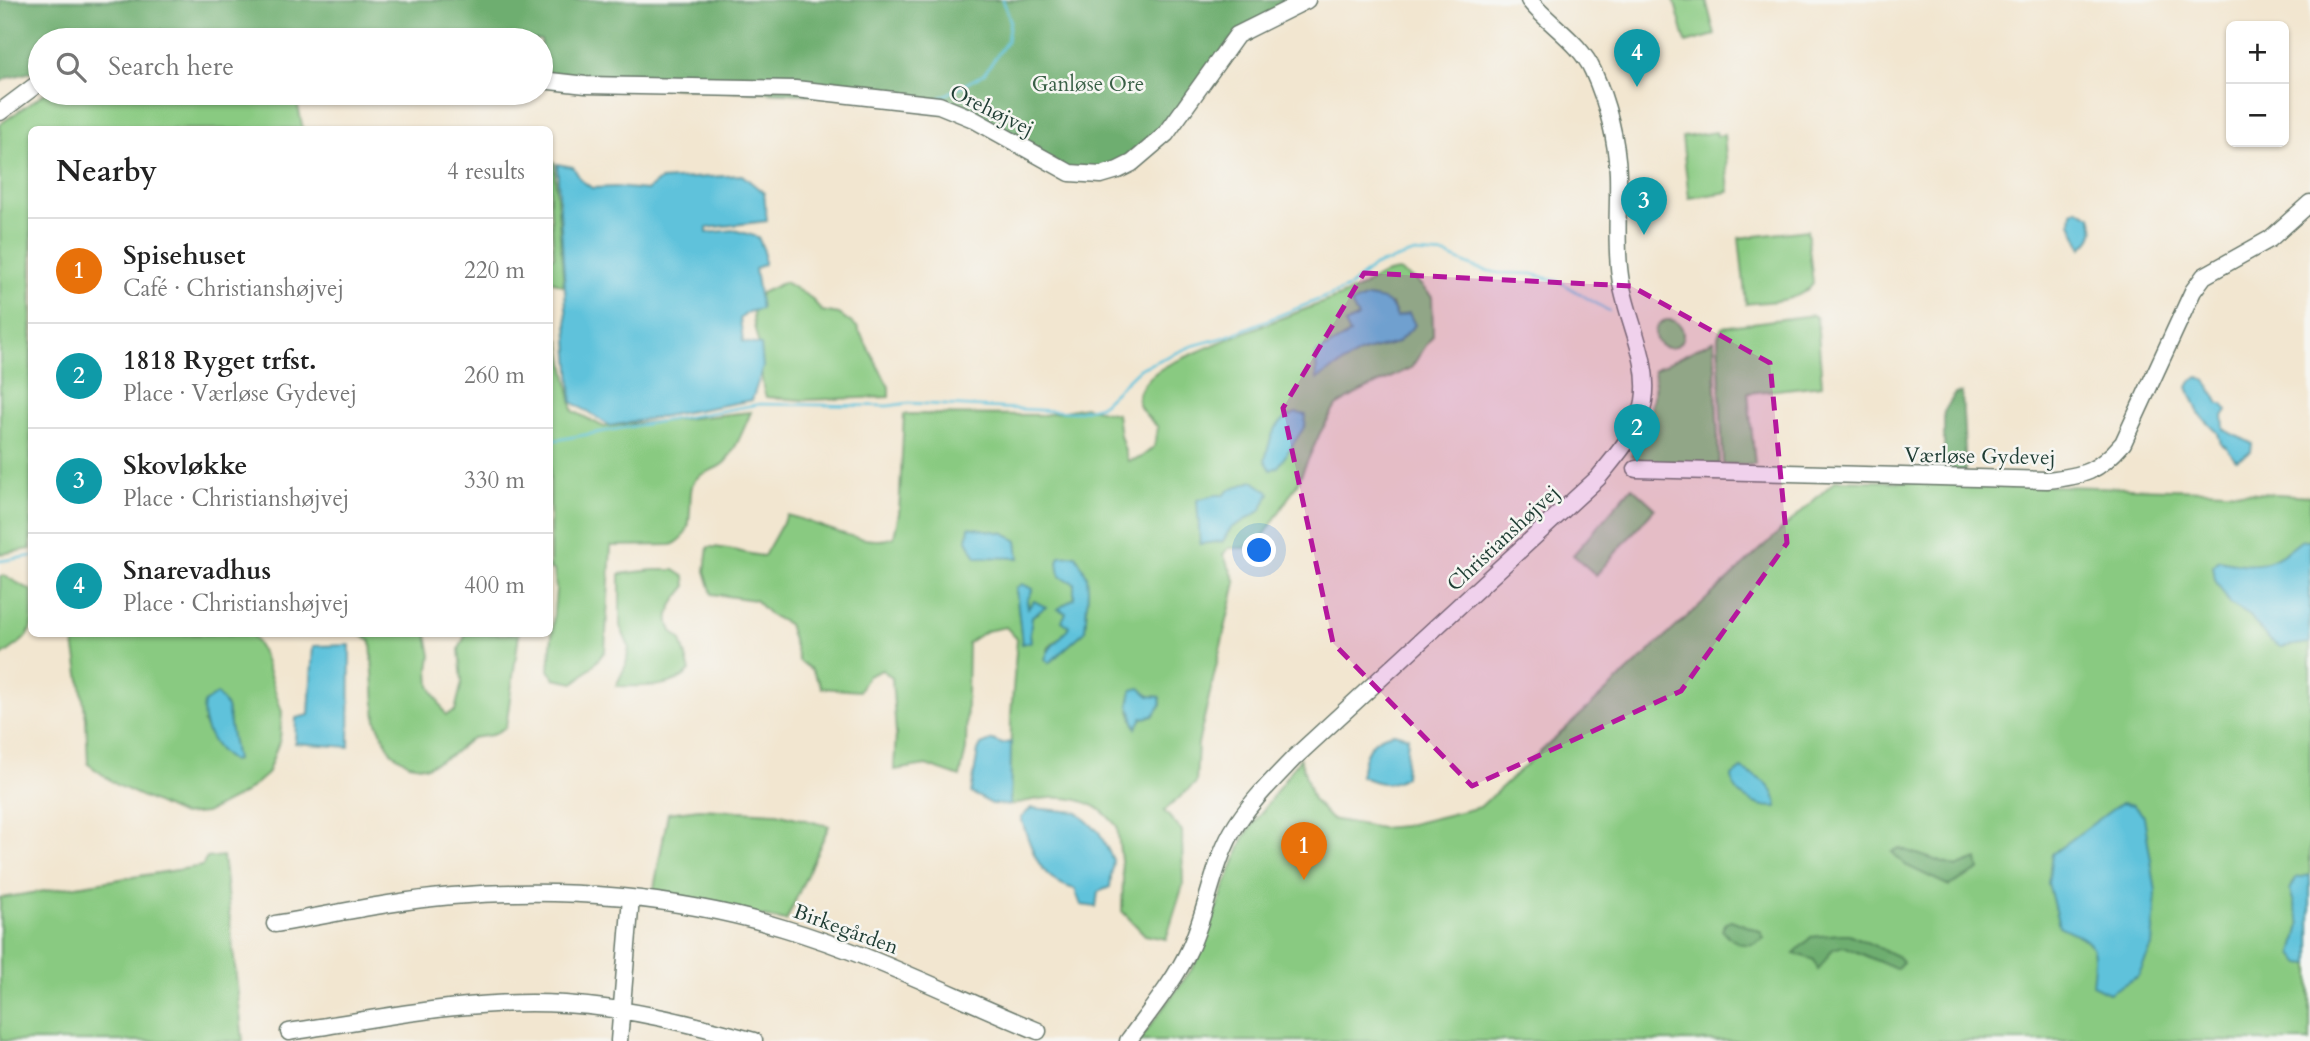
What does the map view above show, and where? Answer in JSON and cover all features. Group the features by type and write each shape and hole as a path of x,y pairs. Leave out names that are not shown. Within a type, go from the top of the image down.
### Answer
{"street":[{"name":"Orehøjvej","path":"553,81 586,85 795,89 939,105 971,118 1070,173 1101,176 1132,163 1166,134 1237,35 1307,0"},
{"name":"Christianshøjvej","path":"1128,1041 1182,963 1196,933 1231,833 1264,789 1294,758 1598,478 1628,441 1639,421 1646,383 1619,275 1618,172 1611,127 1592,69 1574,45 1529,0"},
{"path":"0,112 28,91"},
{"name":"Værløse Gydevej","path":"1636,469 2047,480 2084,474 2106,463 2123,443 2193,291 2204,276 2270,239 2310,203"},
{"name":"Birkegården","path":"275,924 381,905 451,896 574,893 631,898 719,912 795,932 873,961 1038,1031"},
{"path":"619,1041 631,898"},
{"path":"289,1032 479,1005 564,1004 686,1022 754,1041"}],"highlighted area":[{"path":"1364,273 1631,286 1770,363 1787,543 1681,691 1472,786 1333,643 1283,408"}],"green space":[{"name":"Ganløse Ore","path":"0,0 1305,0 1230,40 1164,132 1123,167 1071,171 949,102 601,83 553,77 553,28 28,28 28,73 0,82"},
{"path":"1674,0 1706,0 1715,35 1686,43"},
{"path":"28,105 298,105 302,126 28,126 28,549 0,554 0,124"},
{"path":"1716,132 1717,136 1724,135 1729,192 1689,198 1682,137"},
{"path":"553,162 564,286 553,281"},
{"path":"1807,230 1813,283 1807,290 1792,298 1746,304 1739,238"},
{"path":"1399,271 1417,281 1432,297 1433,335 1411,368 1336,406 1320,433 1297,484 1262,539 1245,548 1229,548 1223,554 1236,582 1198,744 1196,783 1164,811 1182,831 1183,885 1166,939 1145,935 1122,911 1123,877 1117,826 1105,813 1086,802 1064,798 1010,805 1011,715 1017,639 1006,627 986,631 968,643 966,749 960,777 926,765 894,770 896,734 892,678 882,670 868,676 859,691 822,688 812,670 799,661 788,624 770,615 755,600 712,594 705,571 708,547 764,556 787,515 870,540 894,537 899,513 904,414 1044,415 1085,407 1117,414 1128,461 1140,458 1154,447 1158,427 1140,408 1138,396 1155,373 1214,345 1351,292 1390,272","holes":["1392,304 1397,317 1397,343 1361,352 1317,378 1316,354 1350,334 1358,317","1215,495 1260,511 1230,529 1223,541","969,528 1004,533 1017,541 1018,558","1078,561 1087,587 1085,631 1049,663 1048,648 1065,634 1070,625 1066,613 1059,609 1074,598 1074,583 1068,578","1016,590 1027,601 1029,609 1038,613 1032,616 1031,642 1022,643","1140,689 1149,696 1160,697 1161,705 1153,716 1142,718 1136,727 1130,711"]},
{"path":"785,282 811,298 822,311 839,314 857,327 889,387 889,397 802,400 766,397 753,314 761,293"},
{"path":"1813,315 1817,318 1822,385 1748,393 1755,465 1723,464 1718,337 1722,327"},
{"path":"1669,320 1679,324 1683,334 1679,344 1669,348 1659,344 1655,334 1659,324"},
{"path":"553,335 560,341 573,411 604,427 751,412 726,461 694,481 690,519 680,540 672,545 611,546 605,651 574,683 555,679 549,670 556,589"},
{"path":"1714,340 1719,465 1647,464 1631,456 1650,414 1654,370"},
{"path":"1962,393 1966,471 1944,469 1944,412 1955,394"},
{"path":"1836,480 2206,490 2310,496 2310,1041 1139,1041 1194,966 1244,837 1300,758 1313,800 1331,819 1381,828 1403,826 1480,807"},
{"path":"1632,487 1655,508 1596,575 1573,555"},
{"path":"674,570 685,577 686,587 669,613 669,625 681,641 690,671 665,684 616,686 626,665 629,647 620,626 620,574"},
{"path":"0,576 5,576 28,589 28,633 21,642 0,657"},
{"path":"73,637 254,637 263,654 282,712 280,739 267,774 245,793 206,813 182,815 117,785 88,764 86,718","holes":["227,707 235,760 222,753 203,722"]},
{"path":"364,637 428,637 431,656 430,686 446,715 455,711 462,682 459,649 465,637 519,637 506,727 492,735 472,738 451,755 427,767 409,764 391,752 376,721 371,641"},
{"path":"699,809 777,813 829,826 786,921 653,894 668,813"},
{"path":"1899,848 1956,867 1977,859 1979,870 1949,886 1905,865 1892,852"},
{"path":"223,856 243,1041 0,1041 0,898 202,866 207,858"},
{"path":"1731,920 1760,931 1764,938 1753,944 1736,942 1722,930"},
{"path":"1849,934 1897,956 1903,962 1896,969 1843,946 1833,949 1818,970 1814,960 1794,953 1811,937"}],"water":[{"path":"557,164 573,167 581,180 592,188 647,190 660,180 742,175 764,193 767,221 707,228 707,233 734,230 758,237 764,251 764,264 755,269 761,309 748,312 740,319 743,342 761,345 763,367 752,400 610,426 572,402"},
{"path":"2077,209 2091,216 2093,226 2093,234 2082,248 2071,223 2072,212"},
{"path":"1367,297 1386,301 1397,317 1409,313 1415,325 1397,343 1361,352 1317,379 1316,354 1350,334 1345,324 1358,317 1351,304"},
{"path":"2198,377 2206,380 2219,404 2223,404 2227,410 2223,416 2224,429 2252,444 2251,452 2236,460 2221,444 2218,433 2199,414 2188,387 2192,380"},
{"path":"1296,413 1306,415 1305,426 1278,467 1271,470 1265,460 1274,432 1282,421"},
{"path":"1253,481 1270,493 1260,511 1230,529 1223,541 1200,544 1197,500 1224,495 1230,489"},
{"path":"969,527 1004,533 1017,541 1019,558 976,557 967,540"},
{"path":"2302,540 2310,540 2310,643 2281,647 2268,639 2250,616 2230,604 2215,580 2213,566 2219,560 2245,564 2264,563"},
{"path":"1076,555 1087,576 1085,631 1049,663 1045,659 1047,654 1069,626 1062,621 1066,613 1058,609 1074,598 1074,583 1060,576 1058,562 1060,556"},
{"path":"1022,584 1033,589 1027,601 1028,608 1034,601 1046,607 1032,616 1031,642 1022,644 1016,589"},
{"path":"350,645 349,747 295,743 296,718 309,715 313,646"},
{"path":"1140,688 1149,696 1160,697 1161,705 1153,716 1142,718 1136,728 1129,705 1132,690"},
{"path":"217,694 227,707 236,760 232,761 219,750 206,727 204,703"},
{"path":"1394,733 1408,737 1405,776 1394,782 1383,783 1361,776 1369,747 1379,738"},
{"path":"993,740 1002,744 1011,742 1010,805 992,804 971,793 978,751 981,745"},
{"path":"1741,769 1770,788 1777,807 1762,806 1748,800 1737,790 1732,776"},
{"path":"2121,803 2133,805 2144,816 2156,892 2152,946 2138,976 2109,993 2092,985 2092,946 2059,926 2048,883 2052,854"},
{"path":"1031,808 1077,812 1099,832 1113,860 1110,887 1098,892 1096,907 1081,905 1075,889 1052,879 1038,862 1021,818"},
{"path":"2310,875 2310,964 2300,963 2293,954 2300,924 2290,890 2296,878"}],"waterway":[{"path":"940,98 984,74 1007,41 1010,20 1003,0"},
{"path":"553,440 760,404 888,406 909,403 1075,412 1100,406 1139,369 1192,346 1225,337 1348,288 1374,266 1415,253 1446,255 1476,268 1498,273 1533,274 1560,282 1609,311"},
{"path":"0,561 28,557"}],"place":[{"name":"Snarevadhus","path":"1637,87"},
{"name":"Skovløkke","path":"1644,235"},
{"name":"1818 Ryget trfst.","path":"1637,462"},
{"name":"Spisehuset","path":"1304,880"}]}
